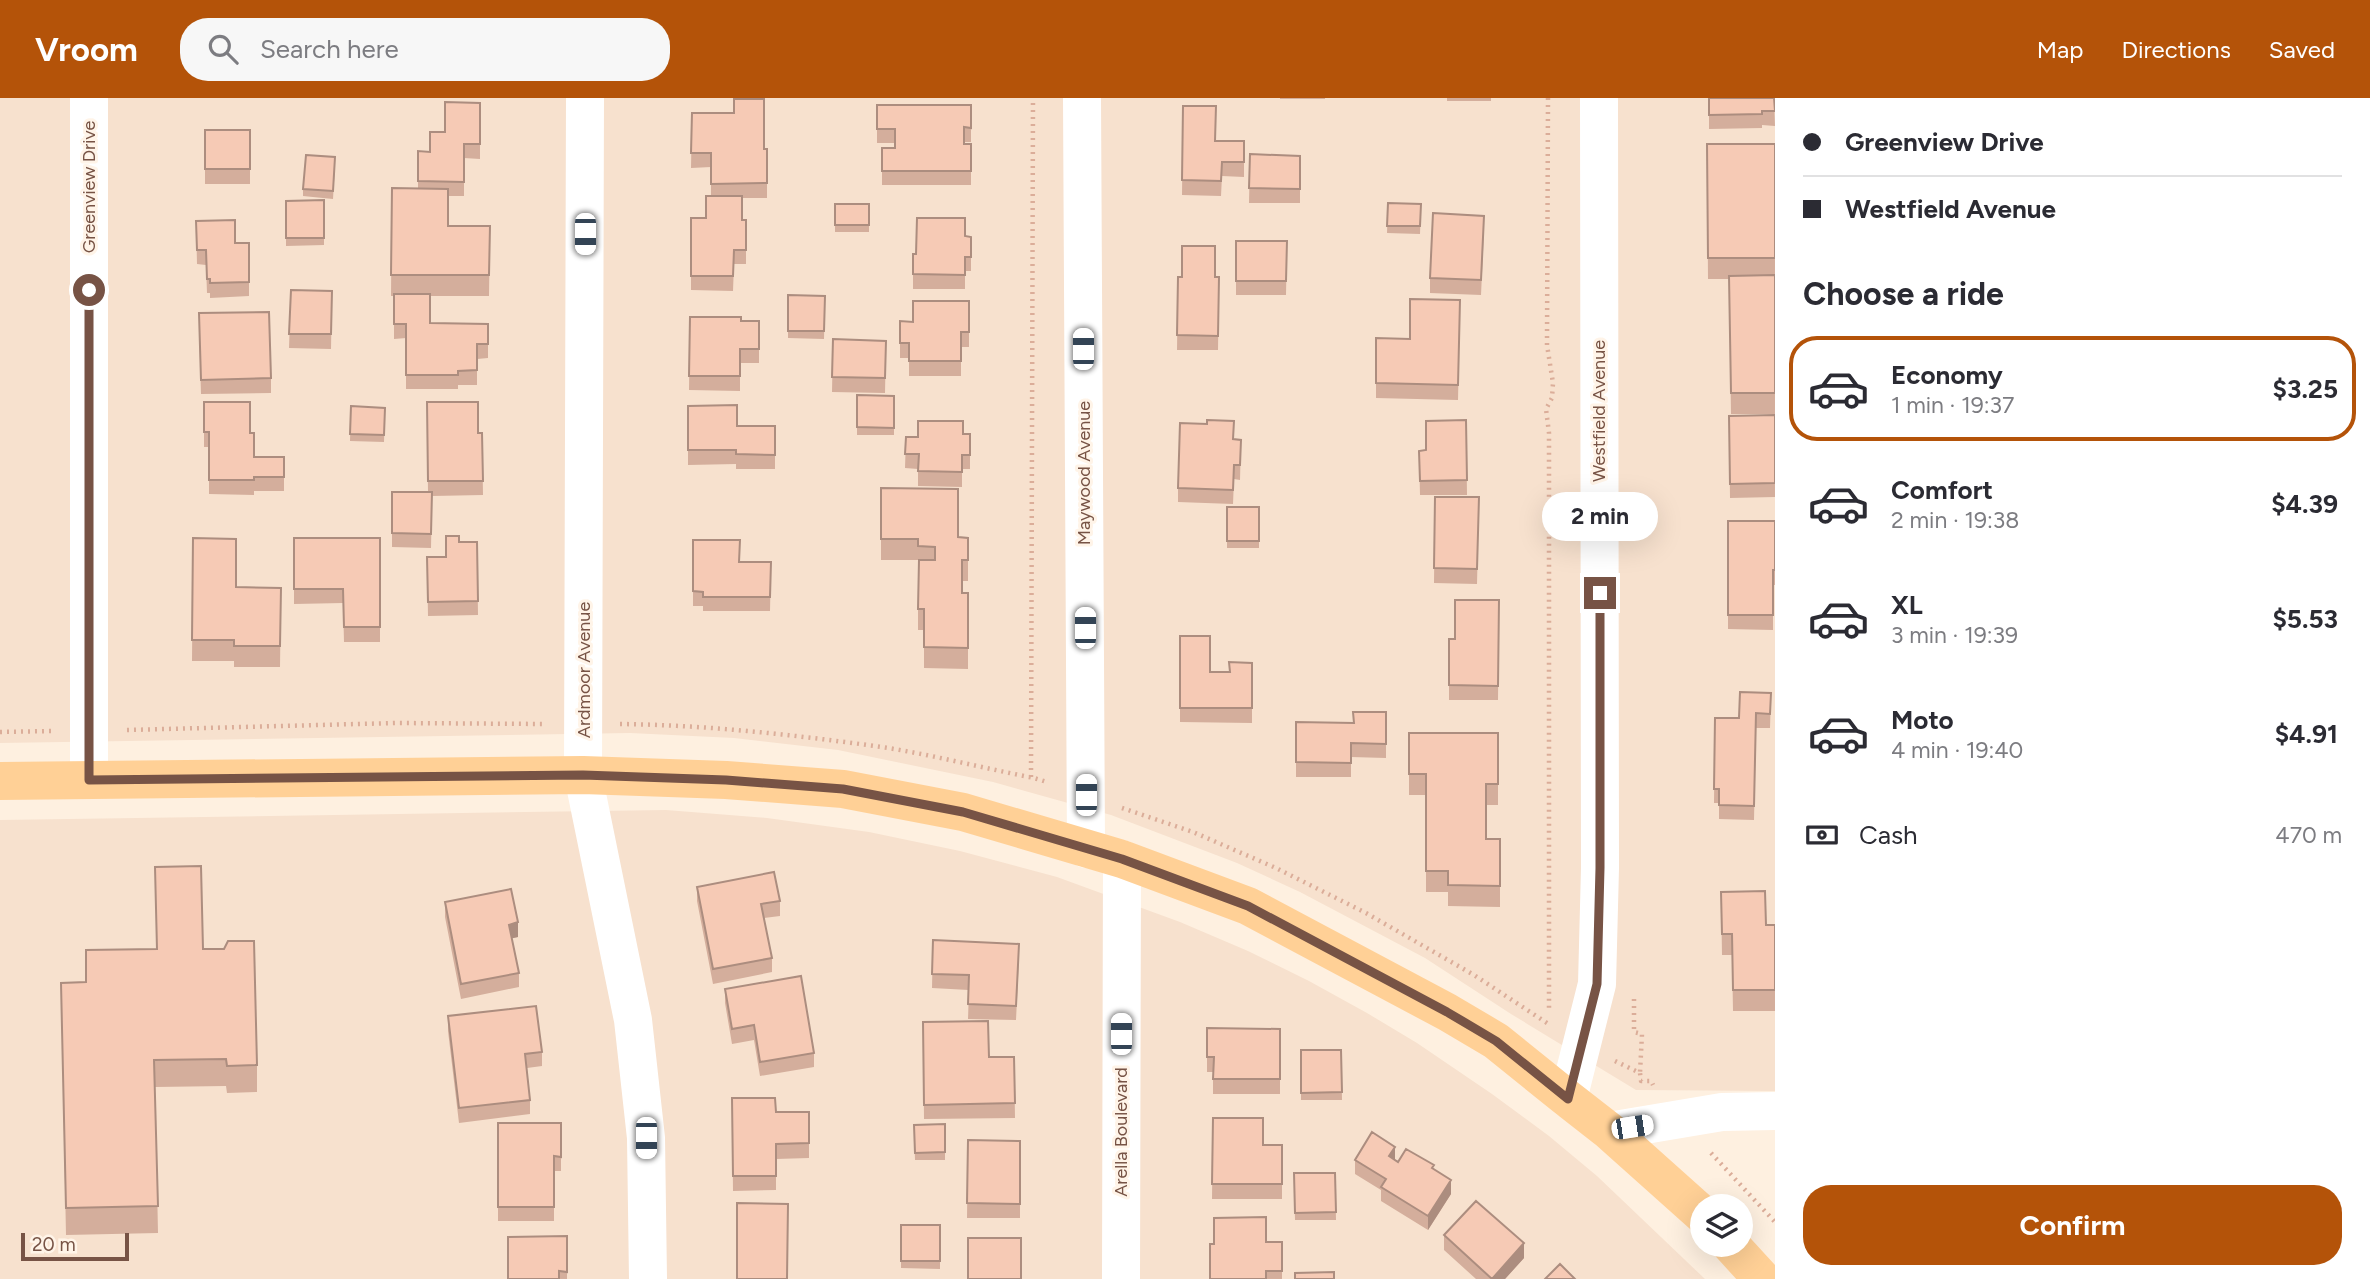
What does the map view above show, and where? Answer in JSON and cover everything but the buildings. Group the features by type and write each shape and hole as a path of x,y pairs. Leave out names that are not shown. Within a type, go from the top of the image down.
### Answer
{"main road":[{"path":"0,781 583,775 726,780 843,789 963,812 1104,854 1248,906 1447,1012 1496,1041 1609,1131 1690,1203"},
{"path":"1742,1257 1762,1279"}],"street":[{"name":"Greenview Drive","path":"89,98 89,780"},
{"name":"Ardmoor Avenue","path":"585,98 583,775 634,1020 646,1138 648,1279"},
{"name":"Maywood Avenue","path":"1082,98 1104,854"},
{"name":"Westfield Avenue","path":"1568,1099 1597,984 1600,868 1599,98"},
{"name":"Arella Boulevard","path":"1104,854 1121,1279"},
{"path":"1609,1131 1722,1112 1775,1111"}],"path":[{"path":"1031,777 1033,98"},
{"path":"1547,1024 1549,433 1546,409 1552,398 1553,383 1547,345 1548,98"}],"shaded area":[{"path":"0,98 1775,98 1775,1091 1636,1090 1425,958 1300,892 1237,863 1111,815 993,782 838,750 734,738 630,733 0,743"},
{"path":"666,810 767,818 869,832 960,851 1057,877 1180,922 1248,951 1367,1013 1492,1094 1597,1176 1705,1279 0,1279 0,820"}],"route":[{"path":"89,290 89,780 583,775 726,780 843,789 963,812 1122,859 1248,906 1496,1041 1568,1099 1597,984 1600,868 1600,593"}]}
